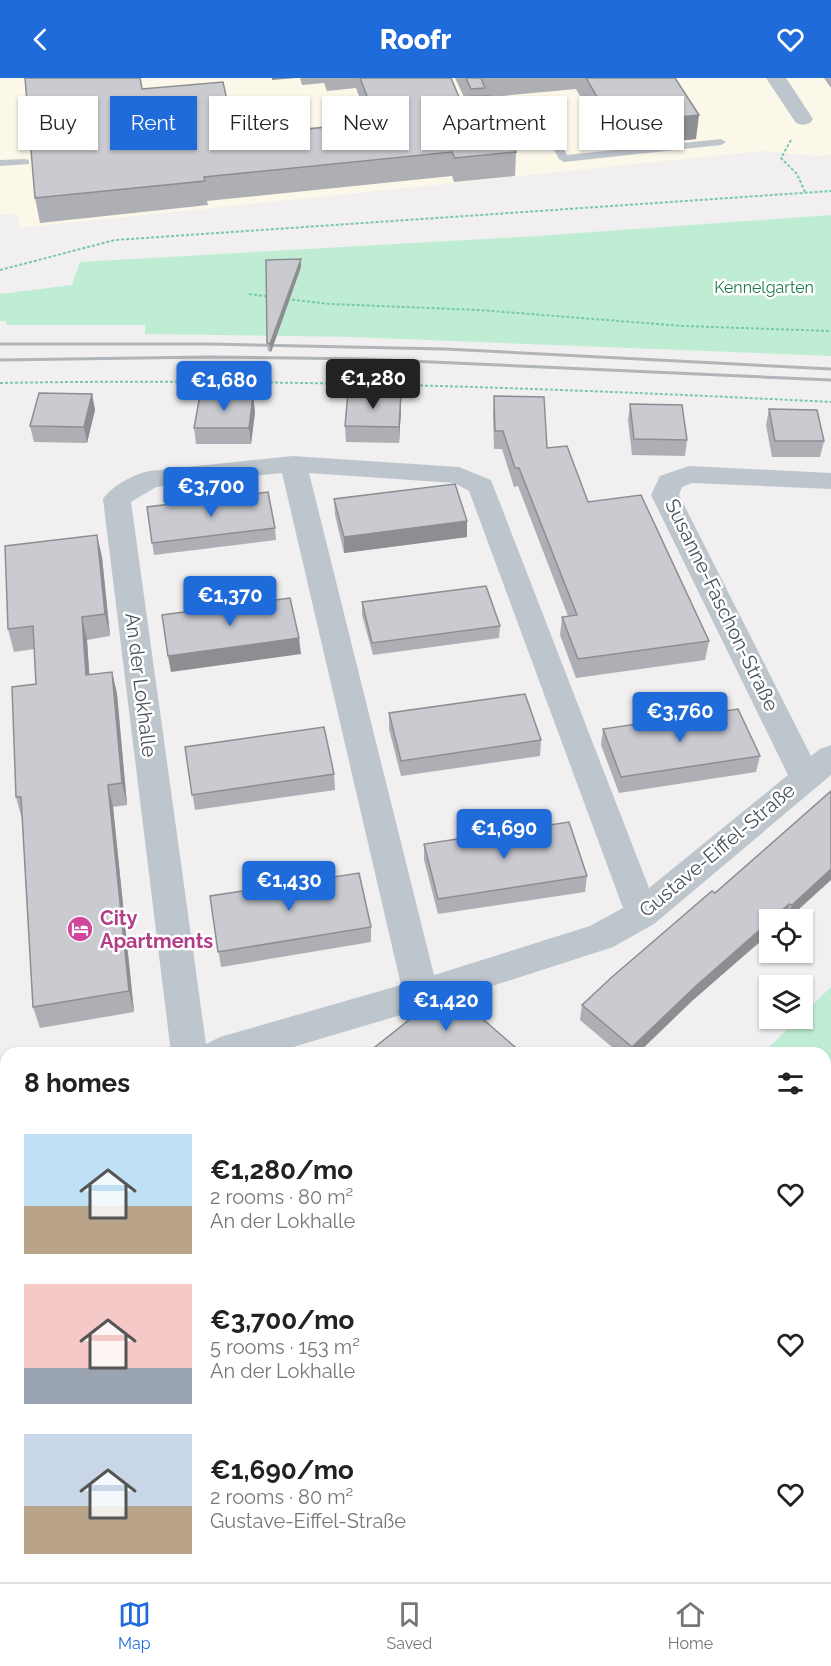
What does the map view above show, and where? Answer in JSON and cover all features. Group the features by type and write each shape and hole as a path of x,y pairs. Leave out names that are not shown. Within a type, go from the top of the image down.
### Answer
{"street":[{"path":"776,78 803,119"},
{"path":"293,464 421,994"},
{"name":"An der Lokhalle","path":"188,1047 117,499 149,479 293,464 459,475 481,486 642,914"},
{"name":"Susanne-Faschon-Straße","path":"818,766 665,495 670,482 689,474 831,481"},
{"name":"Gustave-Eiffel-Straße","path":"240,1047 421,994 601,937 642,914 818,766"}],"lane":[{"path":"559,150 564,159 721,142"},
{"path":"0,163 25,162"}],"path":[{"path":"786,150 781,158 797,174 805,192"},
{"path":"0,270 115,240 831,191"},
{"path":"249,294 272,297"},
{"path":"284,298 330,304 479,310 683,326 831,330"},
{"path":"0,383 311,381 582,389 831,402"}],"shaded area":[{"path":"0,78 831,78 831,155 817,156 762,151 20,228 17,214 0,215"}],"green space":[{"name":"Kennelgarten","path":"831,215 831,356 351,337 145,334 145,325 7,325 6,321 0,321 0,294 72,285 80,262 537,236"},
{"path":"831,987 831,1047 769,1047 788,1029 813,1029 813,1004"}],"building":[{"path":"25,78 140,78 142,89 223,82 226,96 209,96 209,150 310,150 310,129 322,127 322,150 409,150 409,96 367,96 360,78 451,78 459,96 421,96 421,150 515,150 516,152 455,158 452,152 204,177 205,181 35,198 31,150 98,150 98,96 26,96"},
{"path":"466,78 481,78 485,88 471,89"},
{"path":"586,78 675,78 699,115 684,117 684,96 597,96"},
{"path":"301,259 270,344 267,343 266,260"},
{"path":"39,393 92,394 84,427 30,426"},
{"path":"348,393 401,393 399,427 345,426"},
{"path":"200,395 253,396 249,428 194,428"},
{"path":"494,396 544,397 547,448 567,446 588,502 641,495 709,641 578,659 562,617 577,615 519,468 515,468 503,431 495,431"},
{"path":"630,404 682,405 687,440 634,439"},
{"path":"769,409 817,410 824,441 775,441"},
{"path":"455,484 467,521 344,537 334,499"},
{"path":"268,492 275,528 152,543 147,507"},
{"path":"97,535 105,614 82,617 86,675 112,672 122,783 108,785 129,991 33,1007 21,797 16,797 12,687 36,684 33,626 8,629 5,546"},
{"path":"486,586 500,626 372,643 362,602"},
{"path":"290,598 299,638 168,656 162,615"},
{"path":"525,694 541,740 401,761 389,713"},
{"path":"738,709 760,756 621,777 603,729"},
{"path":"324,727 334,774 192,795 185,747"},
{"path":"831,791 831,869 792,905 789,904 783,909 759,909 759,931 697,985 632,1047 582,1005 712,891 715,893"},
{"path":"569,822 587,876 438,899 424,844"},
{"path":"359,873 371,927 218,952 210,896"},
{"path":"448,989 515,1047 375,1047"}],"railway":[{"path":"0,344 209,344 445,349 831,369"},
{"path":"0,360 209,357 364,359 831,380"}],"place":[{"name":"City Apartments","path":"80,929"}]}
